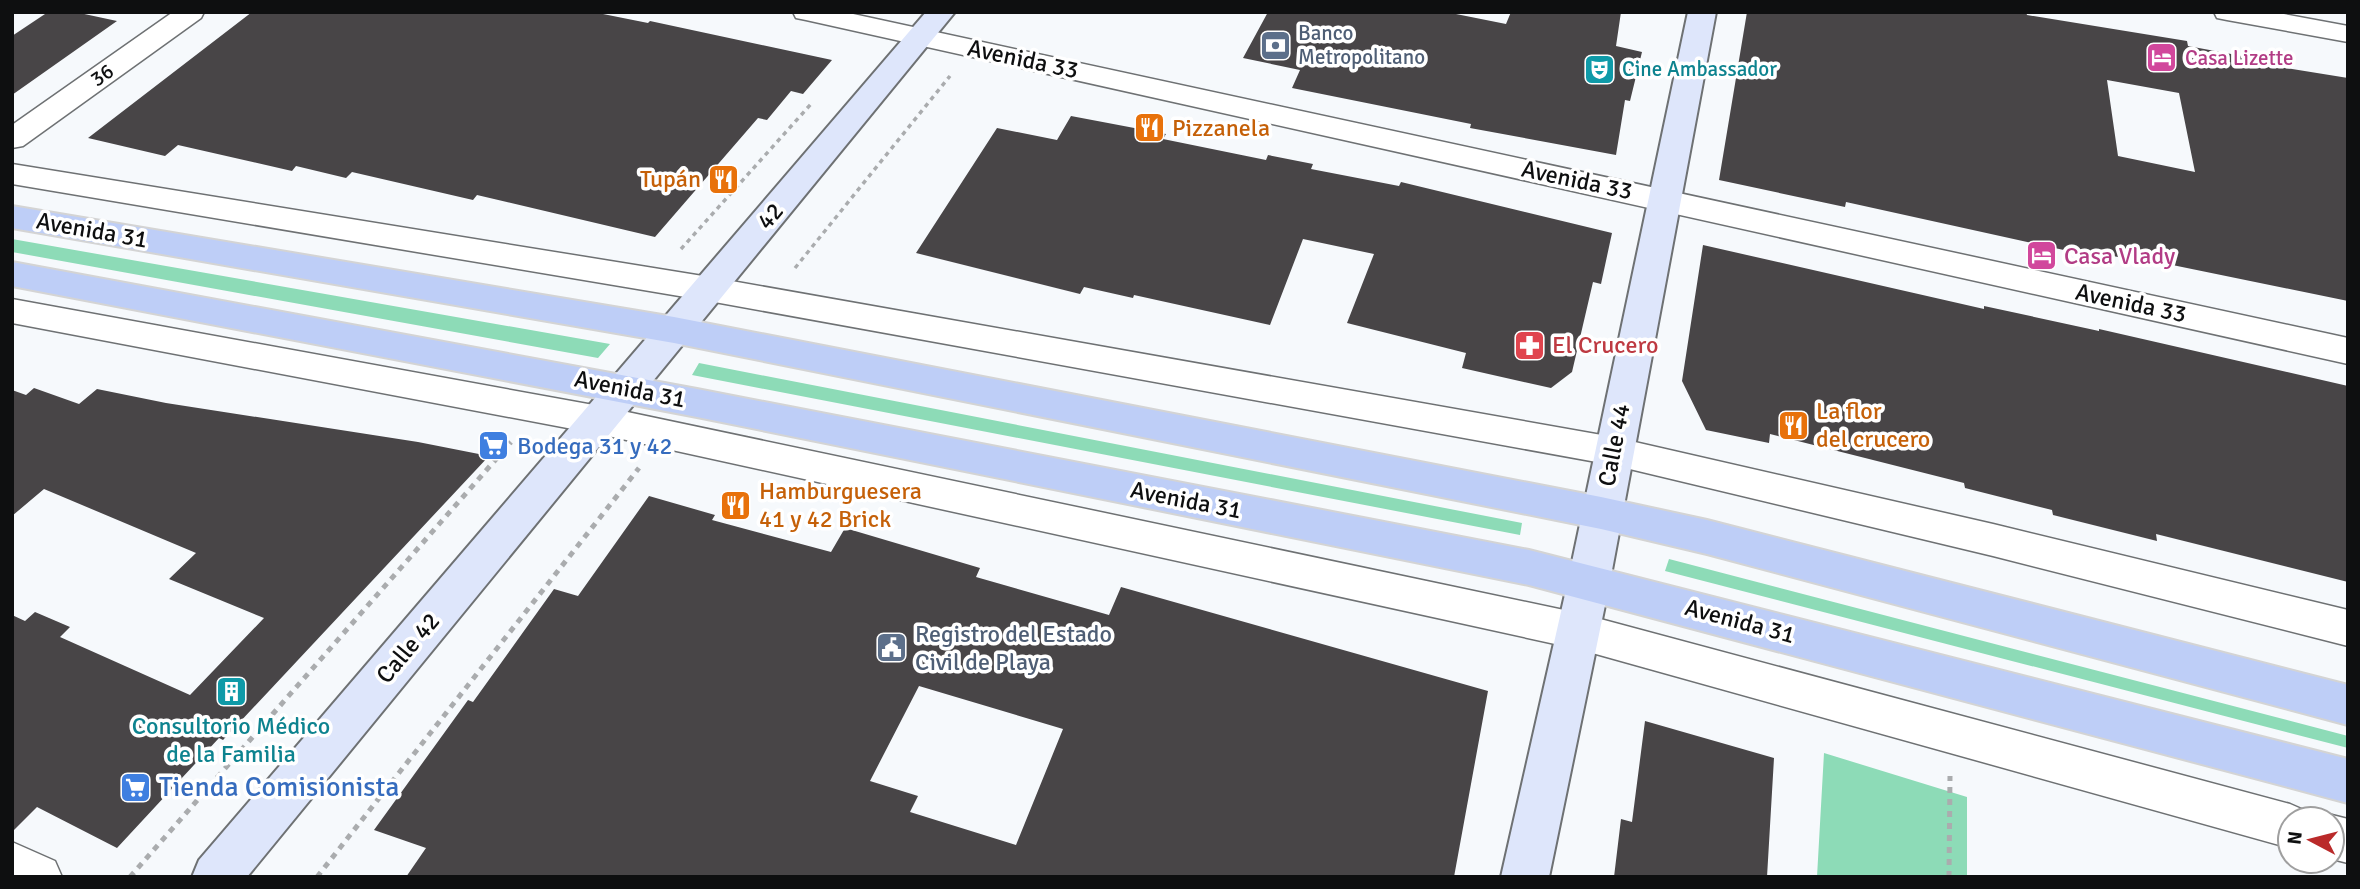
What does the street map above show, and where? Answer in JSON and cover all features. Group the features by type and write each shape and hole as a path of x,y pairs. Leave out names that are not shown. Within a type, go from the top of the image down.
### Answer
{"main road":[{"name":"Avenida 31","path":"12,217 674,330 1601,513 1707,537 2348,705"},
{"name":"Avenida 31","path":"12,274 613,403 1269,516 1487,557 1589,581 2348,781"}],"street":[{"name":"36","path":"12,139 191,12"},
{"name":"Avenida 33","path":"806,12 2348,351"},
{"name":"42","path":"613,403 941,12"},
{"name":"Calle 44","path":"1525,877 1589,581 1702,12"},
{"path":"2227,12 2348,34"},
{"name":"Avenida 31","path":"12,174 653,279 1613,452 1927,524 2348,628"},
{"name":"Avenida 31","path":"12,311 541,408 613,403 666,434 1577,631 2276,821"},
{"name":"Calle 42","path":"216,877 613,403"},
{"path":"12,865 39,877"}],"path":[{"path":"770,300 973,48"},
{"path":"653,279 816,99"},
{"path":"130,877 541,408"},
{"path":"317,877 666,434"},
{"path":"1949,877 1951,734"}],"green space":[{"path":"12,239 610,344 598,358 12,252"},
{"path":"699,363 1522,523 1520,535 692,375"},
{"path":"1669,559 2348,736 2348,748 1665,571"},
{"path":"1824,753 1967,797 1967,877 1817,877"}],"building":[{"path":"48,12 75,12 117,21 12,95 12,36"},
{"path":"252,12 593,12 648,23 650,21 832,60 803,94 791,91 767,120 758,118 655,237 477,195 473,200 352,172 346,178 296,166 292,171 178,145 165,156 88,138"},
{"path":"1268,12 1446,12 1506,24 1511,12 1621,12 1616,46 1642,52 1630,101 1625,100 1616,155 1470,128 1471,124 1292,88 1300,70 1243,58"},
{"path":"1747,12 2026,12 2027,15 2187,41 2188,46 2285,64 2286,68 2348,78 2348,301 2148,260 2149,264 2091,251 2091,256 1846,202 1845,207 1719,180","holes":["2107,80 2179,93 2195,172 2118,156"]},
{"path":"1071,116 1166,134 1163,139 1266,160 1268,155 1313,164 1311,169 1399,186 1401,182 1612,233 1601,284 1593,282 1572,372 1551,388 1462,368 1466,353 1347,323 1374,254 1303,239 1270,325 1134,295 1133,298 1084,287 1080,294 916,253 997,128 1057,140"},
{"path":"1703,245 1984,309 1984,306 2099,329 2348,386 2348,582 2156,534 2157,541 2053,515 2052,510 1965,488 1964,483 1770,434 1769,443 1706,430 1682,381"},
{"path":"34,388 79,404 97,389 166,403 418,442 489,456 223,740 219,738 117,848 37,807 12,832 12,615 25,621 35,612 70,627 60,637 190,695 264,618 169,579 196,553 44,489 12,516 12,390 26,395"},
{"path":"649,496 715,515 712,520 831,552 845,528 980,568 976,577 1109,615 1121,587 1488,691 1454,877 406,877 426,848 374,830 468,700 473,702 554,589 578,596","holes":["919,686 1063,729 1016,845 910,812 918,796 870,781"]},
{"path":"1645,721 1774,758 1767,877 1614,877 1621,819 1632,822"}],"place":[{"name":"Banco Metropolitano","path":"1275,45"},
{"name":"Casa Lizette","path":"2162,58"},
{"name":"Cine Ambassador","path":"1599,69"},
{"name":"Pizzanela","path":"1149,128"},
{"name":"Tupán","path":"724,179"},
{"name":"Casa Vlady","path":"2041,256"},
{"name":"El Crucero","path":"1529,345"},
{"name":"La flor del crucero","path":"1793,425"},
{"name":"Bodega 31 y 42","path":"494,446"},
{"name":"Hamburguesera 41 y 42 Brick","path":"736,505"},
{"name":"Registro del Estado Civil de Playa","path":"892,648"},
{"name":"Consultorio Médico de la Familia","path":"231,692"},
{"name":"Tienda Comisionista","path":"136,787"}]}
